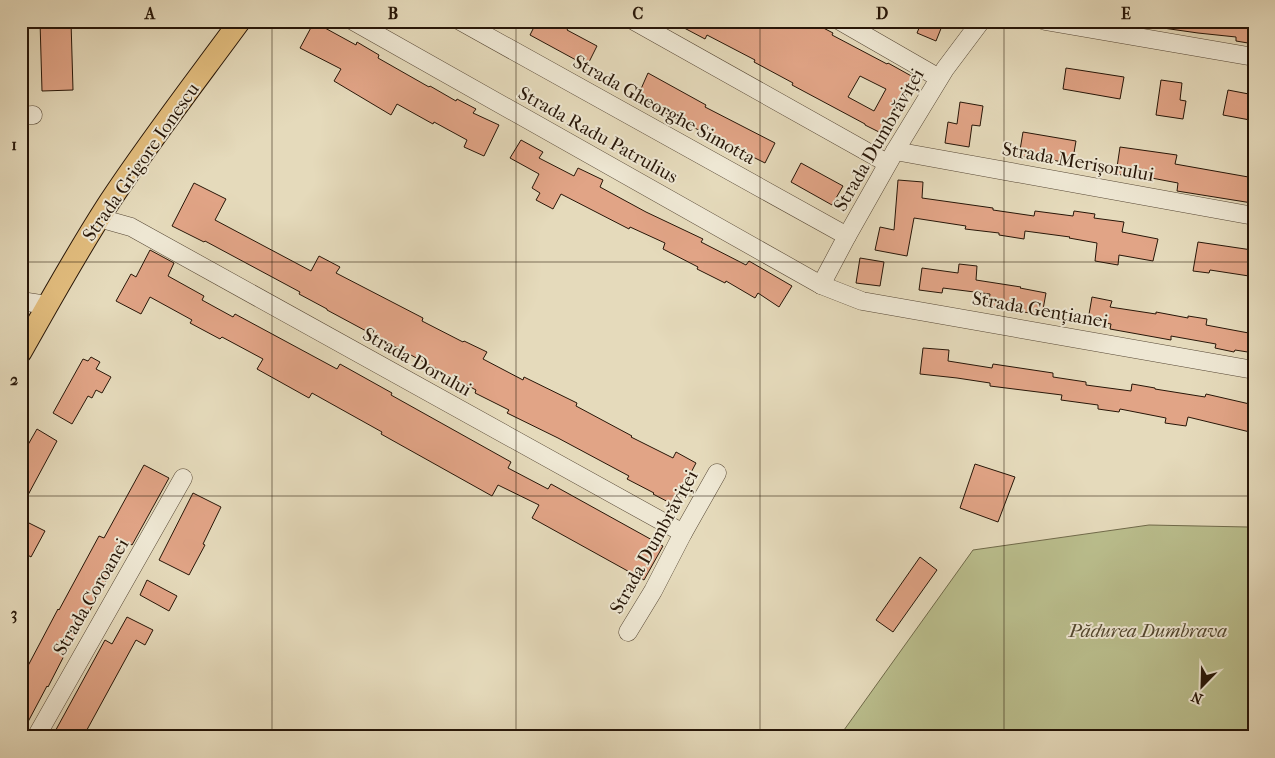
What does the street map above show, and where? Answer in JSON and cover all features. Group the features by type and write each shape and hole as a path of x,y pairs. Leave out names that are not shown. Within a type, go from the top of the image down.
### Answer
{"main road":[{"name":"Strada Grigore Ionescu","path":"21,352 99,218 240,21"}],"street":[{"name":"Strada Radu Patrulius","path":"354,21 821,286"},
{"name":"Strada Gheorghe Simotta","path":"460,21 847,236"},
{"name":"Strada Merișorului","path":"634,21 891,157 1254,216"},
{"path":"840,21 939,78"},
{"name":"Strada Dumbrăviței","path":"821,286 891,157 939,78 981,21"},
{"path":"1045,21 1254,57"},
{"name":"Strada Dorului","path":"111,200 131,227"},
{"name":"Strada Dorului","path":"99,218 131,227 683,533"},
{"name":"Strada Gențianei","path":"821,286 862,301 1254,370"},
{"path":"21,301 42,314"},
{"path":"21,306 42,314"},
{"name":"Strada Dumbrăviței","path":"628,632 653,591 717,473"},
{"name":"Strada Coroanei","path":"36,737 183,478"}],"green space":[{"name":"Pădurea Dumbrava","path":"1251,489 1254,489 1254,737 839,737 973,550 1149,525 1248,527"}],"building":[{"path":"40,21 71,21 73,90 42,91"},
{"path":"537,21 556,21 568,28 567,30 597,46 587,66 530,35"},
{"path":"671,21 810,21 833,33 832,35 915,78 904,99 900,97 881,133 792,85 793,83 754,62 755,60 707,35 705,39","holes":["860,76 886,89 874,111 848,97"]},
{"path":"922,21 944,21 936,41 917,33"},
{"path":"1164,21 1254,21 1254,44 1236,41 1236,37 1163,28"},
{"path":"314,22 356,45 357,42 379,55 378,58 429,87 476,109 473,113 499,125 484,156 464,147 467,140 434,122 433,124 397,104 391,115 334,81 341,69 300,48"},
{"path":"1066,68 1124,77 1120,99 1063,89"},
{"path":"648,73 706,105 705,107 775,143 765,163 637,98"},
{"path":"1161,80 1182,83 1180,100 1186,101 1183,119 1156,115"},
{"path":"1228,90 1254,95 1250,120 1223,115"},
{"path":"960,102 983,106 980,126 972,125 969,147 945,143 948,122 957,124"},
{"path":"1023,132 1076,141 1072,164 1043,158 1043,160 1019,156"},
{"path":"521,140 543,152 539,158 574,176 578,168 603,180 600,187 646,212 703,239 701,242 746,265 749,261 792,286 779,307 758,293 755,298 726,281 725,283 697,269 698,267 663,249 665,243 630,227 629,229 561,194 553,209 536,200 540,193 532,188 539,174 510,158"},
{"path":"1120,147 1177,155 1175,164 1254,178 1252,203 1177,191 1178,183 1141,176 1141,178 1116,174"},
{"path":"801,163 843,186 832,205 791,182"},
{"path":"898,180 923,182 922,198 1034,216 1035,211 1073,216 1074,211 1095,214 1094,218 1124,222 1122,232 1158,239 1153,261 1119,255 1118,265 1095,261 1097,243 1025,231 1024,239 999,235 999,233 965,229 966,226 914,218 907,256 875,250 880,227 894,230"},
{"path":"194,183 226,199 215,220 311,271 319,256 340,267 336,273 423,318 422,321 487,352 483,359 523,380 524,377 577,403 576,406 673,458 676,452 696,463 674,505 627,479 629,476 507,413 509,410 475,393 476,390 327,310 299,294 300,292 205,241 172,226"},
{"path":"1198,242 1252,250 1249,276 1210,270 1209,273 1193,271"},
{"path":"150,250 174,263 168,276 204,296 202,300 233,317 235,314 337,369 340,364 392,393 391,395 511,462 508,468 548,489 551,484 663,546 644,580 532,518 539,505 498,485 492,496 312,393 309,398 257,369 263,359 222,337 220,339 190,323 192,320 150,297 141,314 116,301 131,274 136,277"},
{"path":"860,258 884,262 880,286 856,283"},
{"path":"959,264 977,266 976,280 1046,293 1042,315 988,306 990,294 943,288 942,293 919,290 922,268 958,273"},
{"path":"1092,297 1112,301 1110,307 1207,319 1206,325 1254,334 1254,353 1235,350 1234,352 1215,348 1216,344 1171,336 1171,340 1110,329 1111,324 1088,320"},
{"path":"923,348 949,350 948,361 992,368 993,364 1053,373 1053,377 1086,382 1086,385 1131,391 1132,384 1205,397 1206,394 1254,405 1254,433 1188,417 1186,426 1165,423 1166,418 1120,409 1119,412 1098,409 1098,405 1061,400 1062,395 990,386 990,383 920,374"},
{"path":"91,357 100,362 96,369 111,377 102,393 96,390 92,398 88,396 72,424 53,413 83,359 88,361"},
{"path":"37,429 57,441 21,508 21,457"},
{"path":"975,464 1015,477 998,522 960,508"},
{"path":"144,465 169,478 132,545 127,542 88,614 86,613 21,735 21,679 99,536 104,538"},
{"path":"193,493 221,507 203,544 205,545 189,575 159,560"},
{"path":"21,519 45,531 31,557 21,551"},
{"path":"920,557 937,570 893,632 876,620"},
{"path":"147,580 177,596 169,611 140,595"},
{"path":"127,617 153,630 145,645 136,640 83,737 52,737 105,640 112,644"}]}
